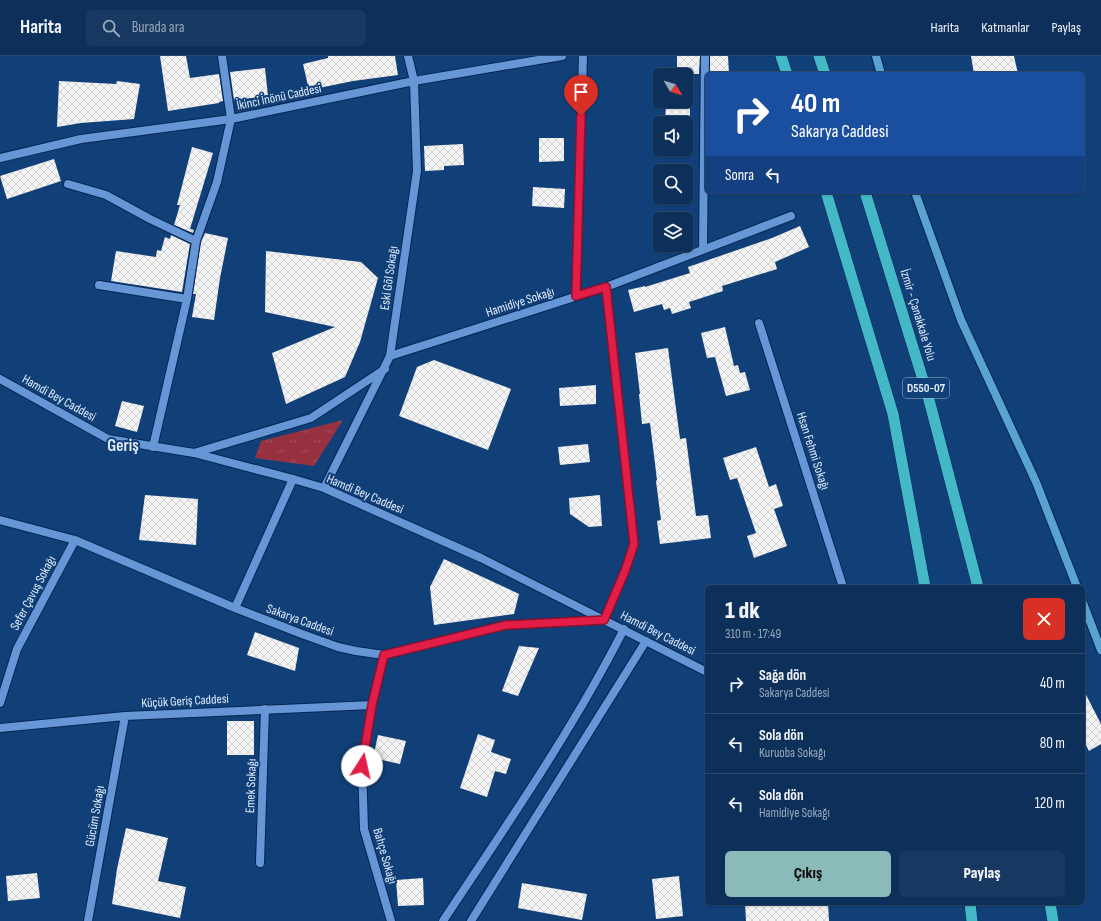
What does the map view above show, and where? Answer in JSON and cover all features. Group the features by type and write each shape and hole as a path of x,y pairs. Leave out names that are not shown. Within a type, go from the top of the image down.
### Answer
{"highway":[{"path":"781,56 786,72"},
{"path":"819,56 824,72"},
{"name":"D550-07","path":"827,194 893,414 925,585"},
{"name":"İzmir - Çanakkale Yolu","path":"866,194 928,396 977,585"},
{"path":"970,905 972,921"},
{"path":"1050,905 1053,921"}],"main road":[{"path":"876,56 880,72"},
{"path":"916,194 961,320 1036,482 1076,585"},
{"path":"1085,608 1101,650"}],"street":[{"path":"154,447 187,299 196,241 217,182 231,119 222,56"},
{"name":"Eski Göl Sokağı","path":"324,488 385,369 390,356 417,171 414,81 408,56"},
{"name":"İkinci İnönü Caddesi","path":"0,158 81,139 231,119 414,81 562,56"},
{"path":"576,296 583,56"},
{"path":"703,249 705,56"},
{"path":"68,184 106,195 196,241"},
{"name":"Hamidiye Sokağı","path":"390,356 606,287 791,216"},
{"path":"99,285 187,299"},
{"path":"604,620 625,571 634,544 606,287"},
{"name":"Hsan Fehmi Sokağı","path":"760,323 842,585"},
{"path":"194,453 311,418 385,369"},
{"name":"Hamdi Bey Caddesi","path":"0,379 108,439 194,453 324,488 481,558 705,671"},
{"path":"235,608 293,479"},
{"name":"Sakarya Caddesi","path":"0,520 75,540 235,608 302,634 356,651 384,655 506,625 604,620"},
{"name":"Sefer Çavuş Sokağı","path":"0,702 17,649 75,540"},
{"path":"443,921 543,770 605,666 624,630"},
{"path":"471,921 646,641"},
{"name":"Bahçe Sokağı","path":"384,655 372,705 362,766 364,829 391,921"},
{"name":"Küçük Geriş Caddesi","path":"0,728 125,716 372,705"},
{"name":"Emek Sokağı","path":"260,863 265,710"},
{"name":"Gücüm Sokağı","path":"88,921 125,716"}],"green space":[{"path":"343,420 314,466 255,458 261,441"}],"building":[{"path":"160,56 186,56 190,78 219,74 223,101 219,103 168,111"},
{"path":"328,56 395,56 398,75 353,81 309,90 303,64 328,58"},
{"path":"677,56 700,56 699,74 693,74 693,68 677,68"},
{"path":"710,56 728,56 729,72 710,72"},
{"path":"971,56 1014,56 1018,72 974,72"},
{"path":"265,68 268,96 234,100 230,72"},
{"path":"59,81 116,84 117,81 140,84 134,119 81,123 57,127"},
{"path":"666,108 690,108 690,116 665,116"},
{"path":"539,138 564,138 564,161 539,162"},
{"path":"463,144 464,165 444,166 444,170 425,171 424,146"},
{"path":"192,147 213,153 190,229 194,230 193,233 174,225 180,205 177,205"},
{"path":"54,159 61,181 7,199 0,176"},
{"path":"533,187 565,189 564,208 532,206"},
{"path":"800,226 809,247 775,262 777,269 722,286 723,291 689,302 691,308 672,314 670,308 664,310 662,304 634,312 628,290 645,287 690,273 688,267 772,238"},
{"path":"205,233 228,238 214,320 192,317 196,294 193,294 201,242"},
{"path":"171,235 190,244 182,292 111,281 116,251 156,257 157,250 161,251 165,237 170,239"},
{"path":"266,251 361,262 378,278 360,342 345,377 286,404 272,353 335,327 265,312"},
{"path":"725,327 734,366 738,365 740,373 745,372 750,390 726,396 715,357 707,358 701,333"},
{"path":"668,348 680,439 686,438 696,516 708,515 711,538 660,544 657,521 661,520 650,423 642,424 635,353"},
{"path":"434,360 511,389 488,450 399,416 417,367"},
{"path":"596,385 596,404 560,406 559,388"},
{"path":"122,401 144,406 137,432 115,426"},
{"path":"588,444 590,462 560,465 558,447"},
{"path":"756,447 769,487 776,484 783,506 774,509 787,546 754,558 747,536 756,533 737,478 730,480 723,458"},
{"path":"145,495 198,499 196,545 139,540"},
{"path":"600,495 602,526 589,527 570,514 569,498"},
{"path":"444,559 519,594 514,614 434,625 430,587"},
{"path":"255,632 299,648 295,671 247,655"},
{"path":"519,646 539,648 518,696 502,691"},
{"path":"1085,693 1101,724 1101,744 1089,751 1085,743"},
{"path":"227,721 254,721 254,755 227,755"},
{"path":"478,734 495,740 491,752 511,759 506,774 495,771 487,797 460,788"},
{"path":"378,735 406,741 400,764 373,758"},
{"path":"126,828 168,838 158,881 186,887 180,918 112,904 117,869"},
{"path":"37,873 40,898 8,901 6,876"},
{"path":"679,876 683,916 656,919 652,879"},
{"path":"423,878 424,905 398,906 396,880"},
{"path":"522,883 587,894 582,920 518,908"},
{"path":"745,905 828,905 829,921 746,921"}],"district":[{"name":"Geriş","path":"123,446"}],"route":[{"path":"362,766 372,705 384,655 506,625 604,620 630,558 634,544 606,287 576,296 581,116"}]}
